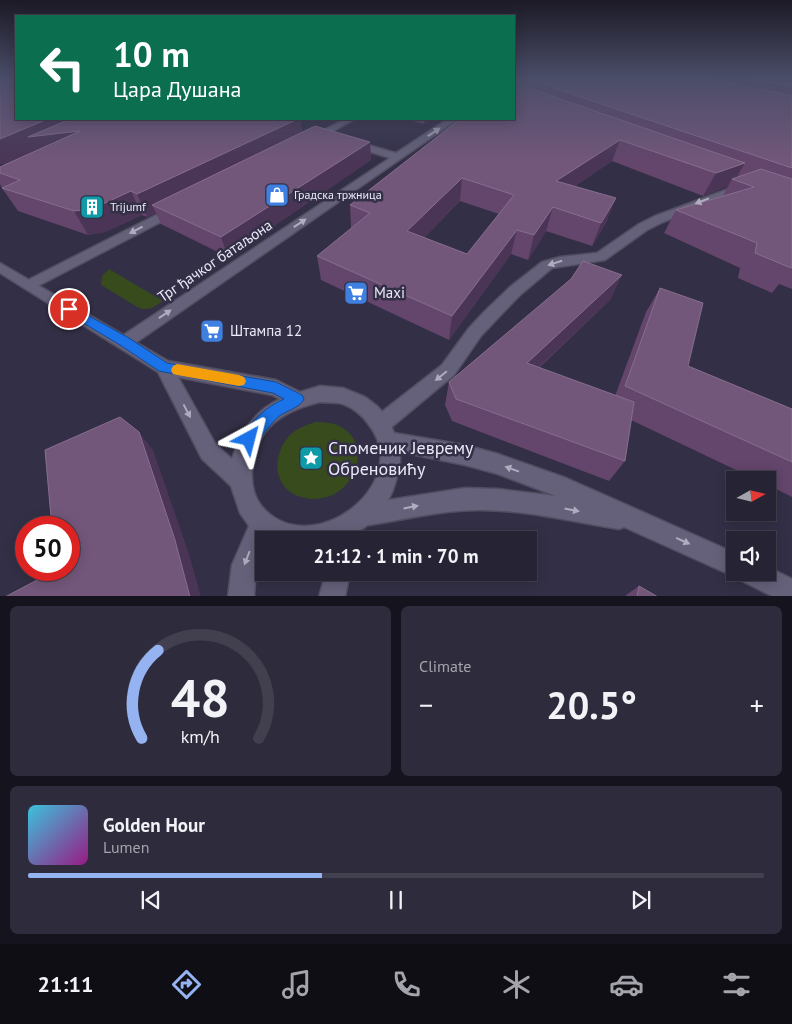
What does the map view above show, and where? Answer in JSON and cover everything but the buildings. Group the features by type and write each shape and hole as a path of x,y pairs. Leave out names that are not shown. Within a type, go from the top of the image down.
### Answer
{"street":[{"path":"303,144 349,120"},
{"name":"Трг ђачког батаљона","path":"125,342 453,120"},
{"path":"320,134 398,157"},
{"path":"384,433 448,370 475,332 491,315 515,291 547,265 560,261 600,257 640,229 659,219 748,185 730,178"},
{"path":"29,285 189,203"},
{"path":"0,267 125,342 164,368 276,388 297,399"},
{"path":"164,368 209,452 240,480"},
{"path":"355,526 379,497 388,474 390,452 378,419 362,404 342,396 320,394 297,399 278,408 262,422 249,439 242,459 240,480 246,503 262,523 281,534 305,538 330,534 452,500 478,499 512,501 638,522"},
{"path":"384,433 498,464 579,494 726,561"},
{"path":"241,596 244,564 262,523"},
{"path":"332,596 336,581"},
{"path":"769,581 792,592"}],"green space":[{"path":"109,269 163,301 149,309 139,308 101,285 102,276"},
{"path":"315,422 336,425 349,433 357,446 358,460 353,475 344,487 329,496 311,499 295,495 284,486 280,479 277,463 281,448 291,434"}],"slow traffic":[{"path":"177,370 239,381"}],"place":[{"name":"Градска тржница","path":"277,195"},
{"name":"Trijumf","path":"92,207"},
{"name":"Maxi","path":"356,293"},
{"name":"Штампа 12","path":"212,331"},
{"name":"Споменик Јеврему Обреновићу","path":"311,458"}],"route":[{"path":"69,309 125,342 164,368 276,388 297,399 278,408 262,422 249,439"}]}
